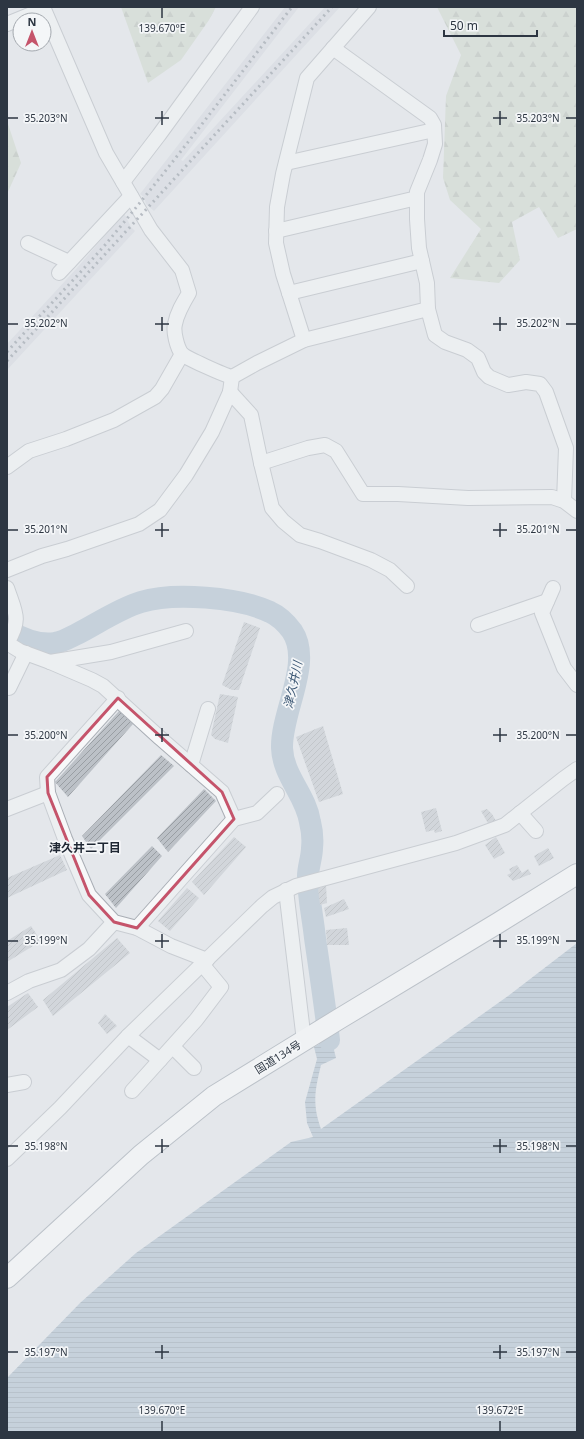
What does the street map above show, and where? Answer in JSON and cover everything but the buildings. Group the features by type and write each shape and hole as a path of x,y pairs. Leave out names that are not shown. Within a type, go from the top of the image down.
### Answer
{"highway":[{"name":"国道134号","path":"7,1278 147,1150 214,1096 577,874"}],"street":[{"path":"123,182 252,7"},
{"path":"304,340 289,293 276,243 277,207 283,174 308,78 368,7"},
{"path":"7,24 44,8 106,153 151,230 182,270 189,293 174,325 175,338 182,354 222,374 232,377 257,362 304,340 428,310"},
{"path":"333,48 430,118 434,125 435,144 417,192 417,219 419,248 427,283 428,310 435,335 445,342 467,350 478,358 484,372 489,377 508,385 526,382 540,384 546,392 566,448 564,501"},
{"path":"286,163 434,130"},
{"path":"59,273 131,196"},
{"path":"276,231 417,198"},
{"path":"28,243 70,262"},
{"path":"289,293 422,261"},
{"path":"7,467 29,450 66,439 114,420 155,397 162,390 182,354"},
{"path":"7,570 42,556 68,550 138,524 160,510 186,475 212,432 230,392 232,377"},
{"path":"230,392 251,414 272,508 283,521 300,535 371,560 390,570 407,586"},
{"path":"261,463 308,448 324,445 336,451 362,494 398,494 468,498 552,497 564,501 577,511"},
{"path":"7,588 16,616 16,626 8,642 20,651 50,662 103,686 222,792 234,819"},
{"path":"478,624 550,594 542,613 564,668 577,685"},
{"path":"50,662 111,652 186,631"},
{"path":"9,688 26,653"},
{"path":"118,698 47,777 48,793 65,839 89,895 114,922 137,928 205,962 221,987 173,1047 132,1091"},
{"path":"191,765 208,709"},
{"path":"7,1159 60,1108 128,1036 273,897 291,888 322,878 456,842 505,825 577,769"},
{"path":"7,809 48,793"},
{"path":"137,928 234,819 257,813 277,794"},
{"path":"520,813 536,831"},
{"path":"291,888 304,1041"},
{"path":"7,993 29,980 61,970 89,949 114,922"},
{"path":"128,1036 160,1060"},
{"path":"173,1047 194,1068"},
{"path":"7,1084 24,1082"}],"highlighted area":[{"path":"118,698 222,792 234,819 137,928 114,922 89,895 48,793 47,777"}],"shaded area":[{"path":"285,7 299,7 181,160 183,161 325,7 340,7 154,211 146,204 144,197 140,194"},
{"path":"124,213 131,227 135,231 7,370 7,344 77,268"}],"green space":[{"path":"121,7 216,7 209,20 181,60 148,83"},
{"path":"437,7 577,7 577,229 558,238 539,207 512,222 520,260 499,283 450,278 481,229 450,200 443,178 446,96 461,55"},
{"path":"7,121 21,163 7,194"}],"water":[{"path":"577,943 577,1432 7,1432 7,1378 80,1303 136,1253 291,1142 313,1137 307,1123 305,1102 317,1059 314,1047 331,1038 336,1058 321,1065 319,1074 315,1104 321,1129 508,996"}],"waterway":[{"name":"津久井川","path":"7,630 36,642 49,644 60,642 132,605 154,599 170,597 224,600 257,607 270,612 282,620 290,628 298,643 299,657 298,672 286,719 282,748 286,768 308,812 311,828 312,845 308,884 329,1040"}],"railway":[{"path":"7,352 105,245 129,216 292,7"},
{"path":"7,361 332,7"}],"district":[{"name":"津久井二丁目","path":"85,848"}]}
